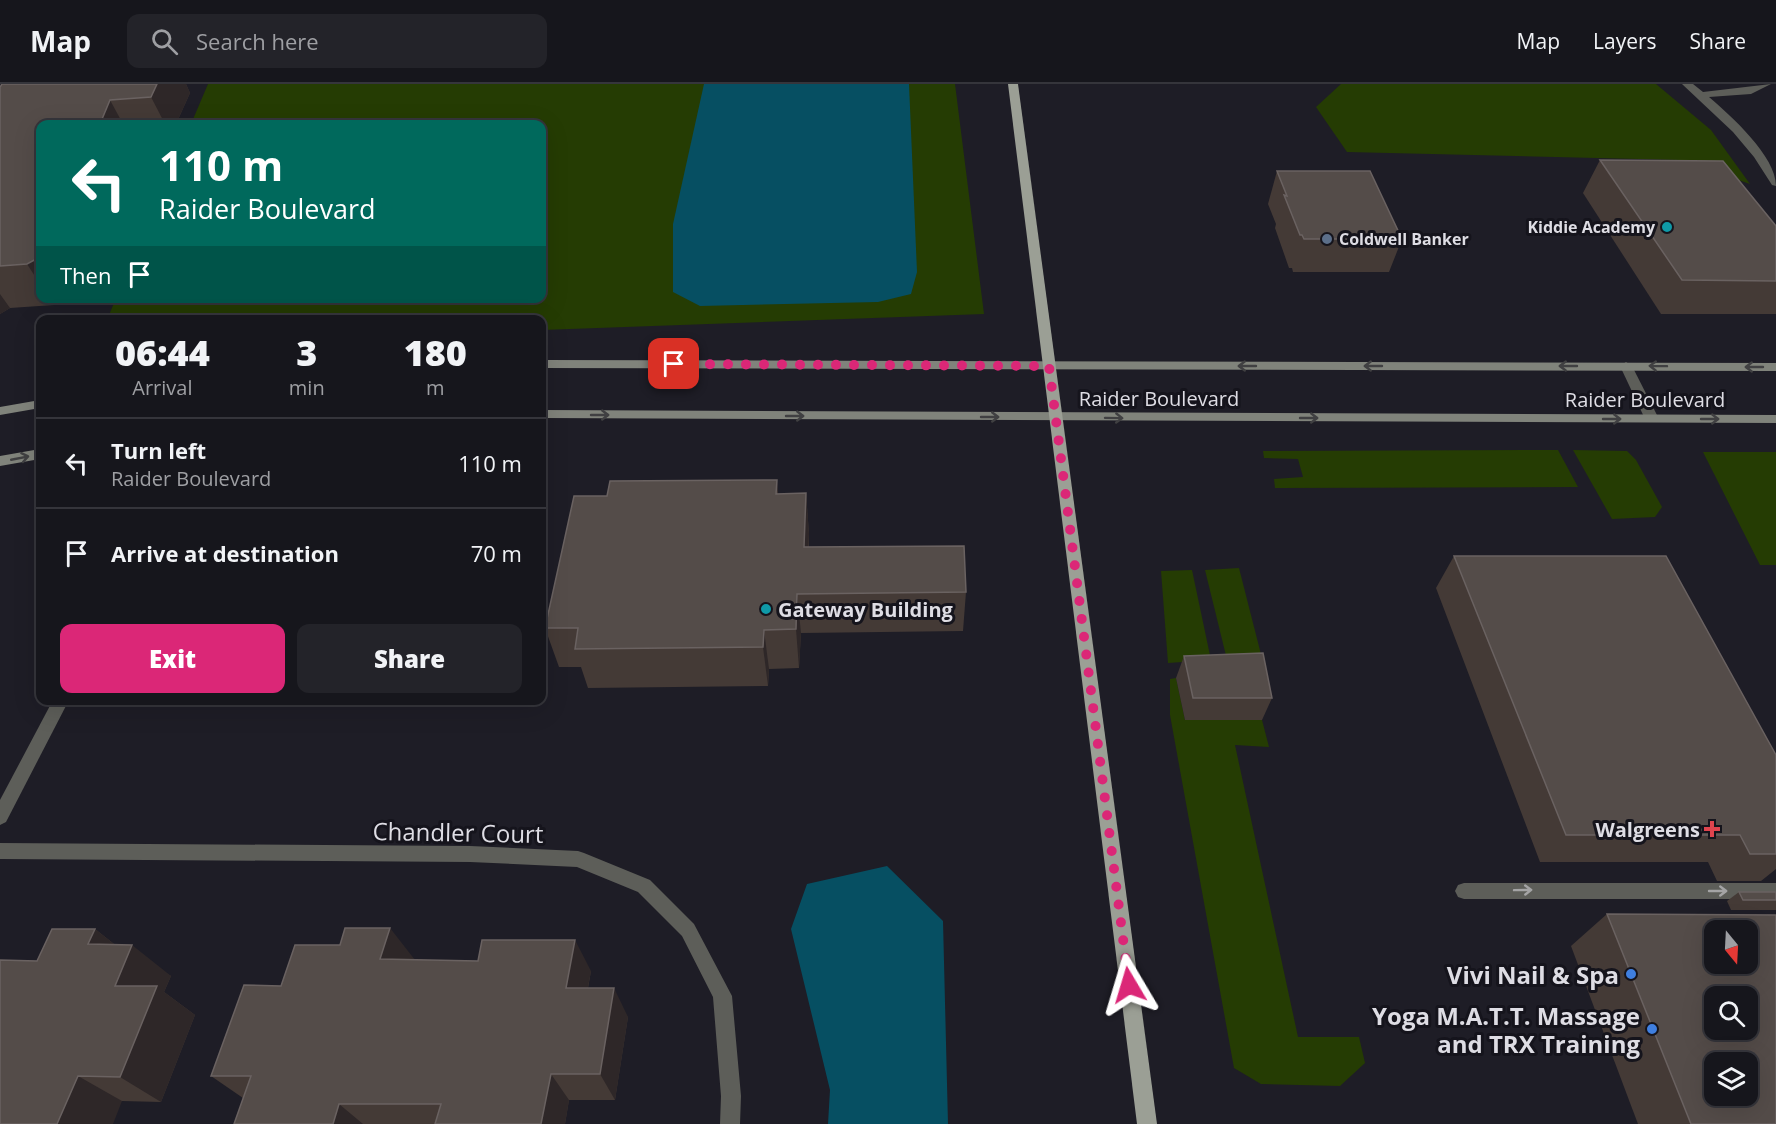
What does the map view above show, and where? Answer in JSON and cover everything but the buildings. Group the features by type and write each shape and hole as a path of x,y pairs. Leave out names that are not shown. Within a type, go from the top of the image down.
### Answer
{"main road":[{"path":"1013,84 1147,1124"}],"street":[{"path":"1687,84 1725,116 1749,142 1776,183"},
{"path":"1701,95 1751,91 1766,84"},
{"name":"Raider Boulevard","path":"546,364 1776,367"},
{"path":"1626,366 1652,419"},
{"path":"0,411 36,405"},
{"name":"Raider Boulevard","path":"546,414 1776,419"},
{"path":"0,461 36,455"},
{"path":"0,817 58,705"},
{"name":"Chandler Court","path":"0,851 470,854 578,859 644,886 688,930 722,996 731,1095 730,1124"},
{"path":"1464,891 1776,891"}],"green space":[{"path":"208,84 955,84 984,314 546,330 546,315 109,315 114,303 546,303 546,120 193,120"},
{"path":"1341,84 1656,84 1711,130 1750,184 1680,160 1347,152 1316,107"},
{"path":"1558,450 1578,487 1275,488 1274,479 1303,477 1298,459 1264,458 1263,451"},
{"path":"1573,450 1627,451 1636,460 1662,507 1655,517 1612,519"},
{"path":"1703,452 1776,452 1776,565 1760,565"},
{"path":"1239,568 1266,674 1231,676 1205,570"},
{"path":"1192,570 1211,660 1168,663 1161,571"},
{"path":"1176,678 1185,720 1262,720 1269,747 1235,745 1298,1037 1359,1037 1365,1063 1340,1086 1261,1084 1234,1068 1170,715 1170,679"}],"water":[{"path":"704,84 909,84 917,272 911,294 878,302 700,306 673,292 673,224"},
{"path":"887,866 943,921 948,1124 828,1124 830,1090 791,929 807,884"}],"place":[{"name":"Kiddie Academy","path":"1667,227"},
{"name":"Coldwell Banker","path":"1327,239"},
{"name":"Gateway Building","path":"766,609"},
{"name":"Walgreens","path":"1712,829"},
{"name":"Vivi Nail & Spa","path":"1631,974"},
{"name":"Yoga M.A.T.T. Massage and TRX Training","path":"1652,1029"}],"route":[{"path":"674,364 1049,366 1129,985"}]}
